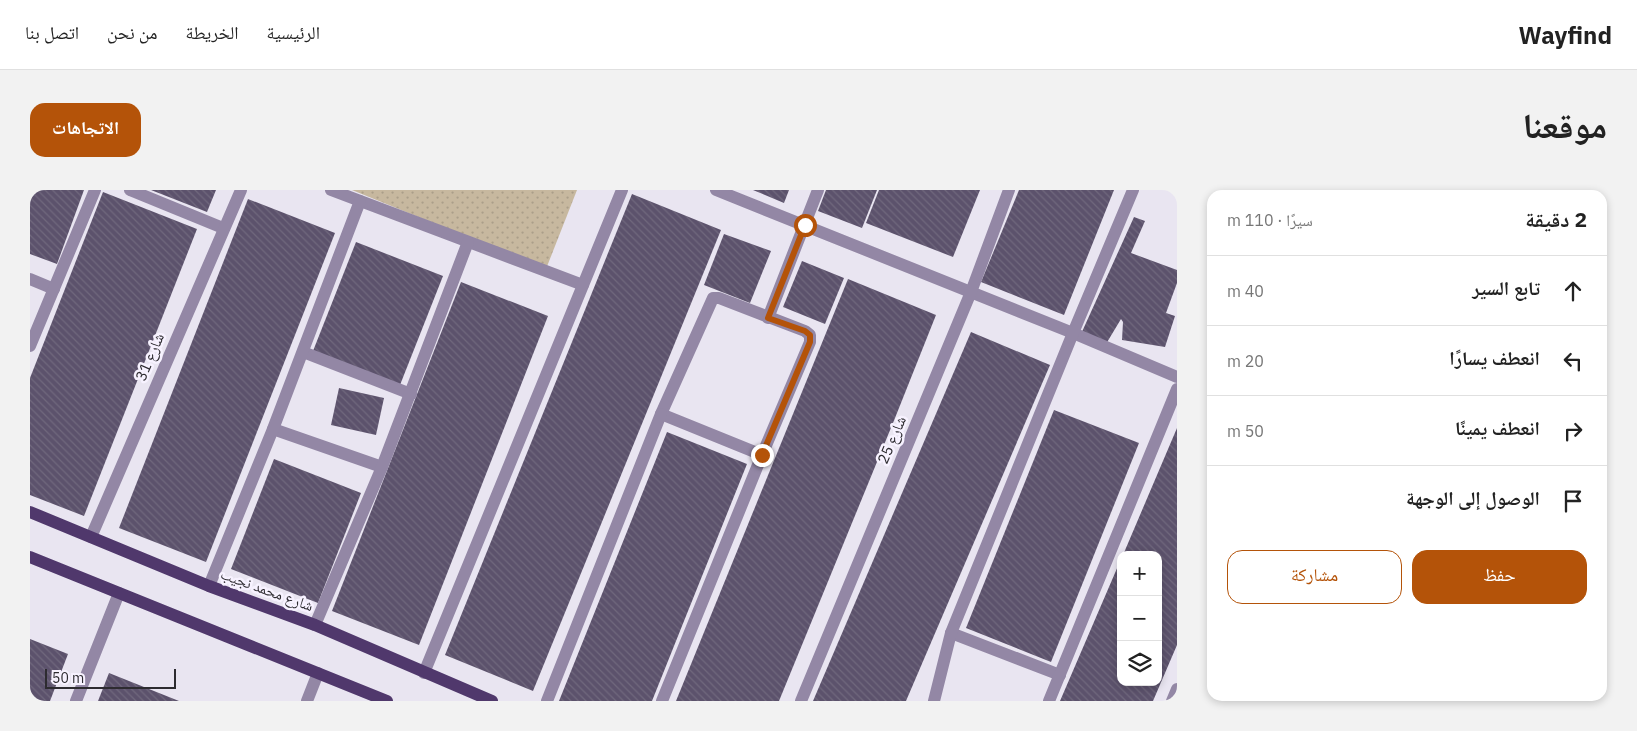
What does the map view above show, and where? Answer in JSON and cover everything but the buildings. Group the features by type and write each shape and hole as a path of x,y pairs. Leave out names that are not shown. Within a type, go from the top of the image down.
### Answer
{"main road":[{"name":"شارع محمد نجيب","path":"30,512 209,586 316,625 492,701"},
{"path":"30,557 387,701"}],"street":[{"path":"30,346 95,190"},
{"path":"130,190 223,228"},
{"name":"شارع 31","path":"91,537 241,190"},
{"path":"331,190 583,285"},
{"path":"424,673 622,190"},
{"path":"716,190 1073,333 1177,378"},
{"path":"768,318 818,190"},
{"name":"شارع 25","path":"801,701 971,292 1009,190"},
{"path":"934,701 952,633 1133,190"},
{"path":"209,586 273,429 360,201"},
{"path":"316,625 411,394 468,242"},
{"path":"30,279 54,289"},
{"path":"547,701 661,414 713,298 719,298 805,331 810,335 810,342 662,701"},
{"path":"303,352 411,394"},
{"path":"1049,701 1177,390"},
{"path":"661,414 762,455"},
{"path":"273,429 382,466"},
{"path":"76,701 119,593"},
{"path":"952,633 1060,675"},
{"path":"307,701 318,673"},
{"path":"1172,701 1177,689"}],"shaded area":[{"path":"352,190 577,190 546,269"}],"route":[{"path":"762,455 810,342 810,335 805,331 768,318 805,225"}]}
